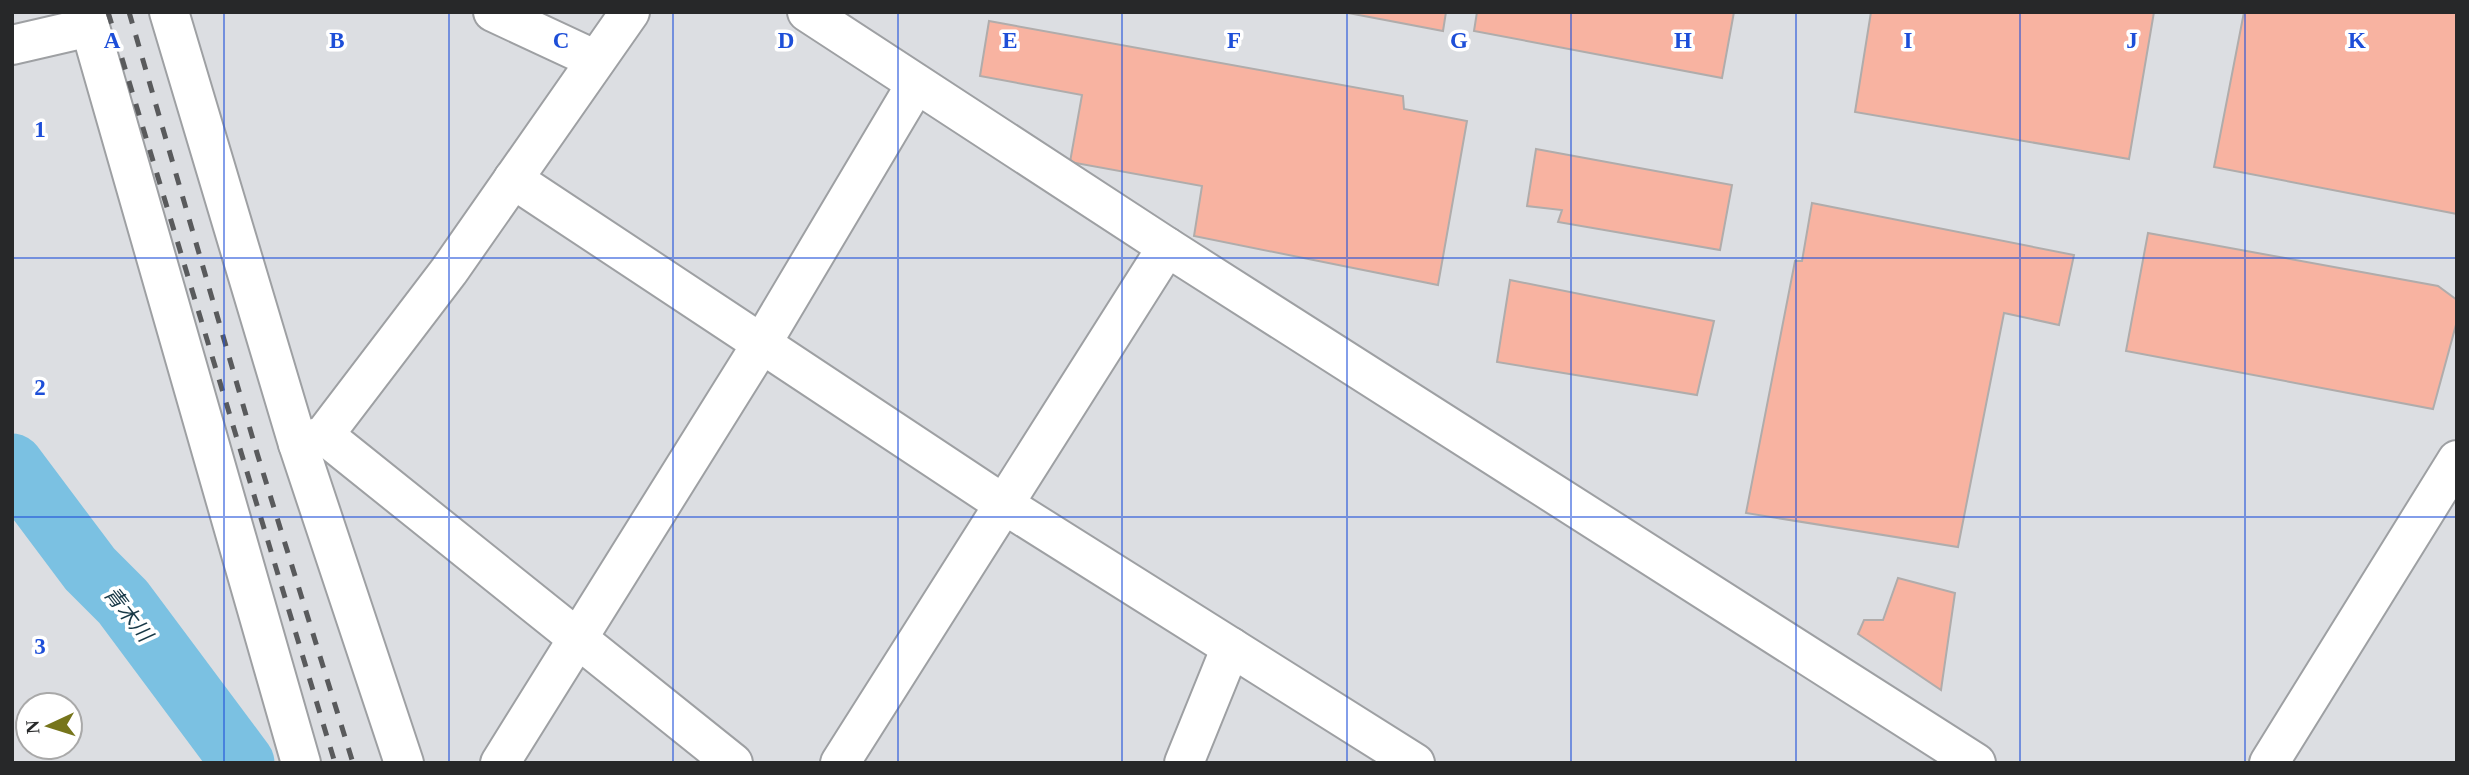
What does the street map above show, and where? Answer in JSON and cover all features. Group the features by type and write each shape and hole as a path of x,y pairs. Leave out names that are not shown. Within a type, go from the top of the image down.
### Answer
{"street":[{"path":"169,12 311,439 404,763"},
{"path":"493,12 596,60"},
{"path":"311,439 449,271 630,12"},
{"path":"807,12 1167,247 1976,763"},
{"path":"12,45 88,20 300,763"},
{"path":"500,763 762,343 916,84"},
{"path":"513,179 1005,505 1415,763"},
{"path":"840,763 1167,247"},
{"path":"311,439 578,638 733,763"},
{"path":"2269,763 2457,460"},
{"path":"1184,763 1231,647"}],"building":[{"path":"1343,12 1446,12 1443,31"},
{"path":"1477,12 1734,12 1722,78 1474,31"},
{"path":"1871,12 2154,12 2129,159 1855,112"},
{"path":"2244,12 2457,12 2457,214 2214,167"},
{"path":"989,21 1403,96 1404,109 1467,121 1438,285 1194,236 1202,186 1070,162 1082,95 980,76"},
{"path":"1536,149 1732,185 1720,250 1558,222 1562,210 1527,206"},
{"path":"1812,203 2074,255 2059,325 2004,313 1958,547 1746,513 1795,261 1802,261"},
{"path":"2148,233 2438,286 2457,300 2457,321 2433,409 2126,351"},
{"path":"1510,280 1714,321 1697,395 1497,362"},
{"path":"1898,578 1955,593 1941,690 1858,634 1864,620 1883,620"}],"waterway":[{"name":"青木川","path":"12,465 90,569 123,602 243,763"}],"railway":[{"path":"108,12 335,763"},
{"path":"129,12 257,453 353,763"}]}
